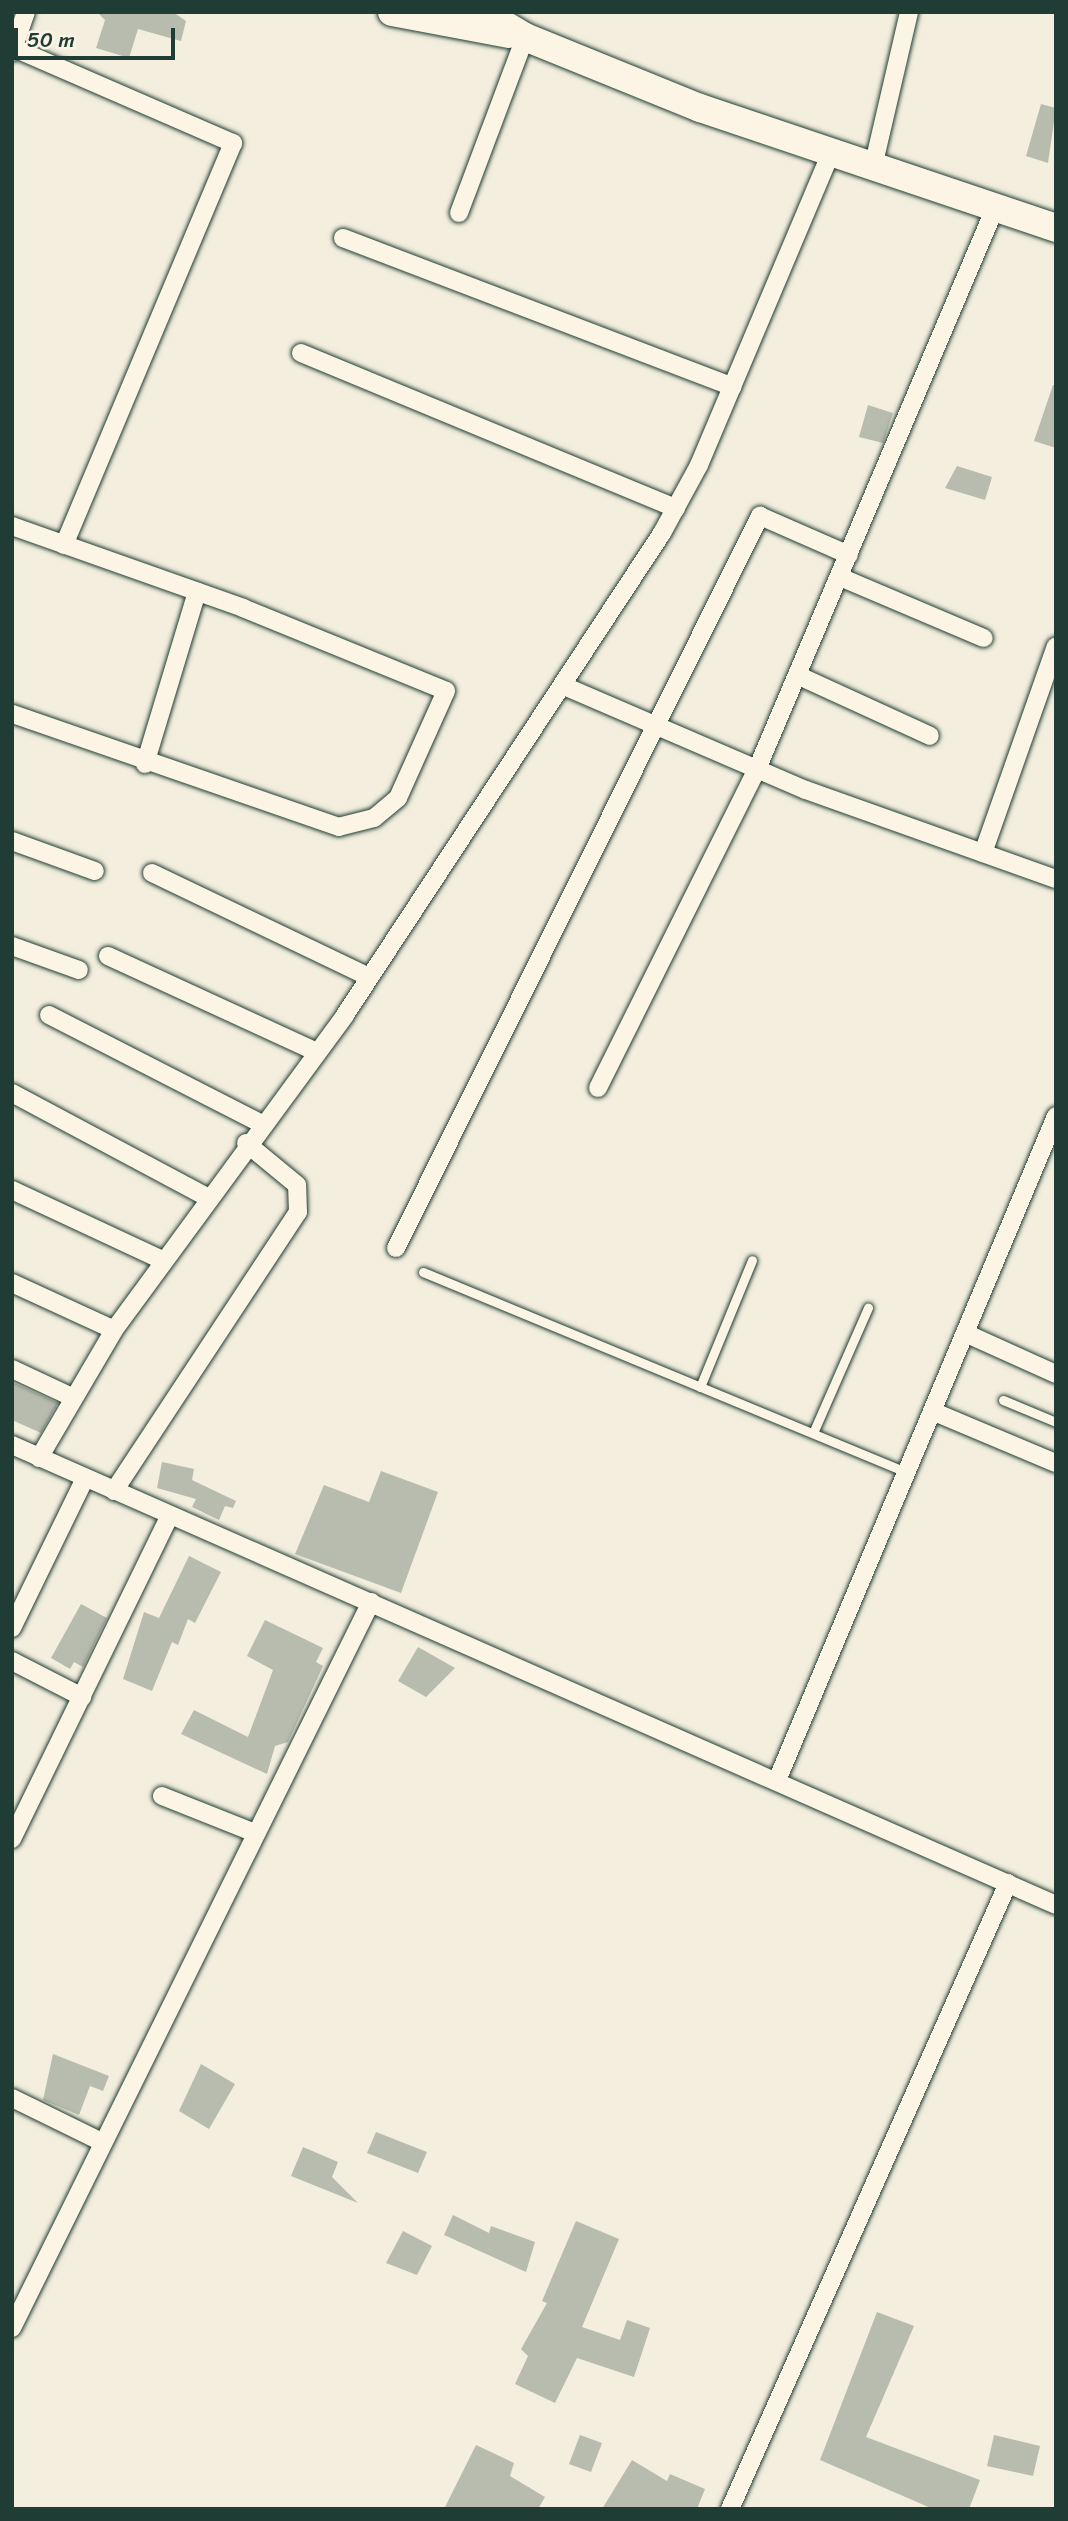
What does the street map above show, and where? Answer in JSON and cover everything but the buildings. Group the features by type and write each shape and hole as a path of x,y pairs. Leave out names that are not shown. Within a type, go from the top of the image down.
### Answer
{"highway":[{"path":"392,12 525,37"},
{"path":"483,12 525,37 831,153 1056,228"}],"street":[{"path":"26,12 13,50 233,143 64,545"},
{"path":"873,167 909,12"},
{"path":"459,213 525,37"},
{"path":"38,1458 114,1330 260,1123 369,977 564,686 676,508 733,387 831,153"},
{"path":"598,1088 757,769 995,208"},
{"path":"343,238 733,387"},
{"path":"301,353 676,508"},
{"path":"396,1248 660,727 760,516 849,555"},
{"path":"12,526 197,592 446,691 398,798 374,818 339,827 145,764 12,714"},
{"path":"840,577 984,638"},
{"path":"145,764 197,592"},
{"path":"983,853 1056,646"},
{"path":"797,675 930,736"},
{"path":"564,686 757,769 1056,879"},
{"path":"12,841 95,871"},
{"path":"152,873 369,977"},
{"path":"12,946 79,970"},
{"path":"108,956 315,1051"},
{"path":"49,1015 260,1123"},
{"path":"12,1093 209,1198"},
{"path":"778,1778 1056,1116"},
{"path":"114,1491 298,1212 298,1185 246,1143"},
{"path":"12,1190 164,1261"},
{"path":"12,1283 114,1330"},
{"path":"965,1333 1056,1374"},
{"path":"12,1370 75,1398"},
{"path":"932,1411 1056,1463"},
{"path":"12,1446 778,1778 1056,1905"},
{"path":"12,1628 85,1478"},
{"path":"12,1839 170,1516"},
{"path":"12,2328 371,1602"},
{"path":"12,1661 82,1697"},
{"path":"162,1796 255,1833"},
{"path":"730,2509 1008,1883"},
{"path":"12,2098 102,2142"}],"lane":[{"path":"700,1387 752,1260"},
{"path":"423,1272 906,1472"},
{"path":"813,1433 868,1308"},
{"path":"1003,1400 1056,1422"}]}
